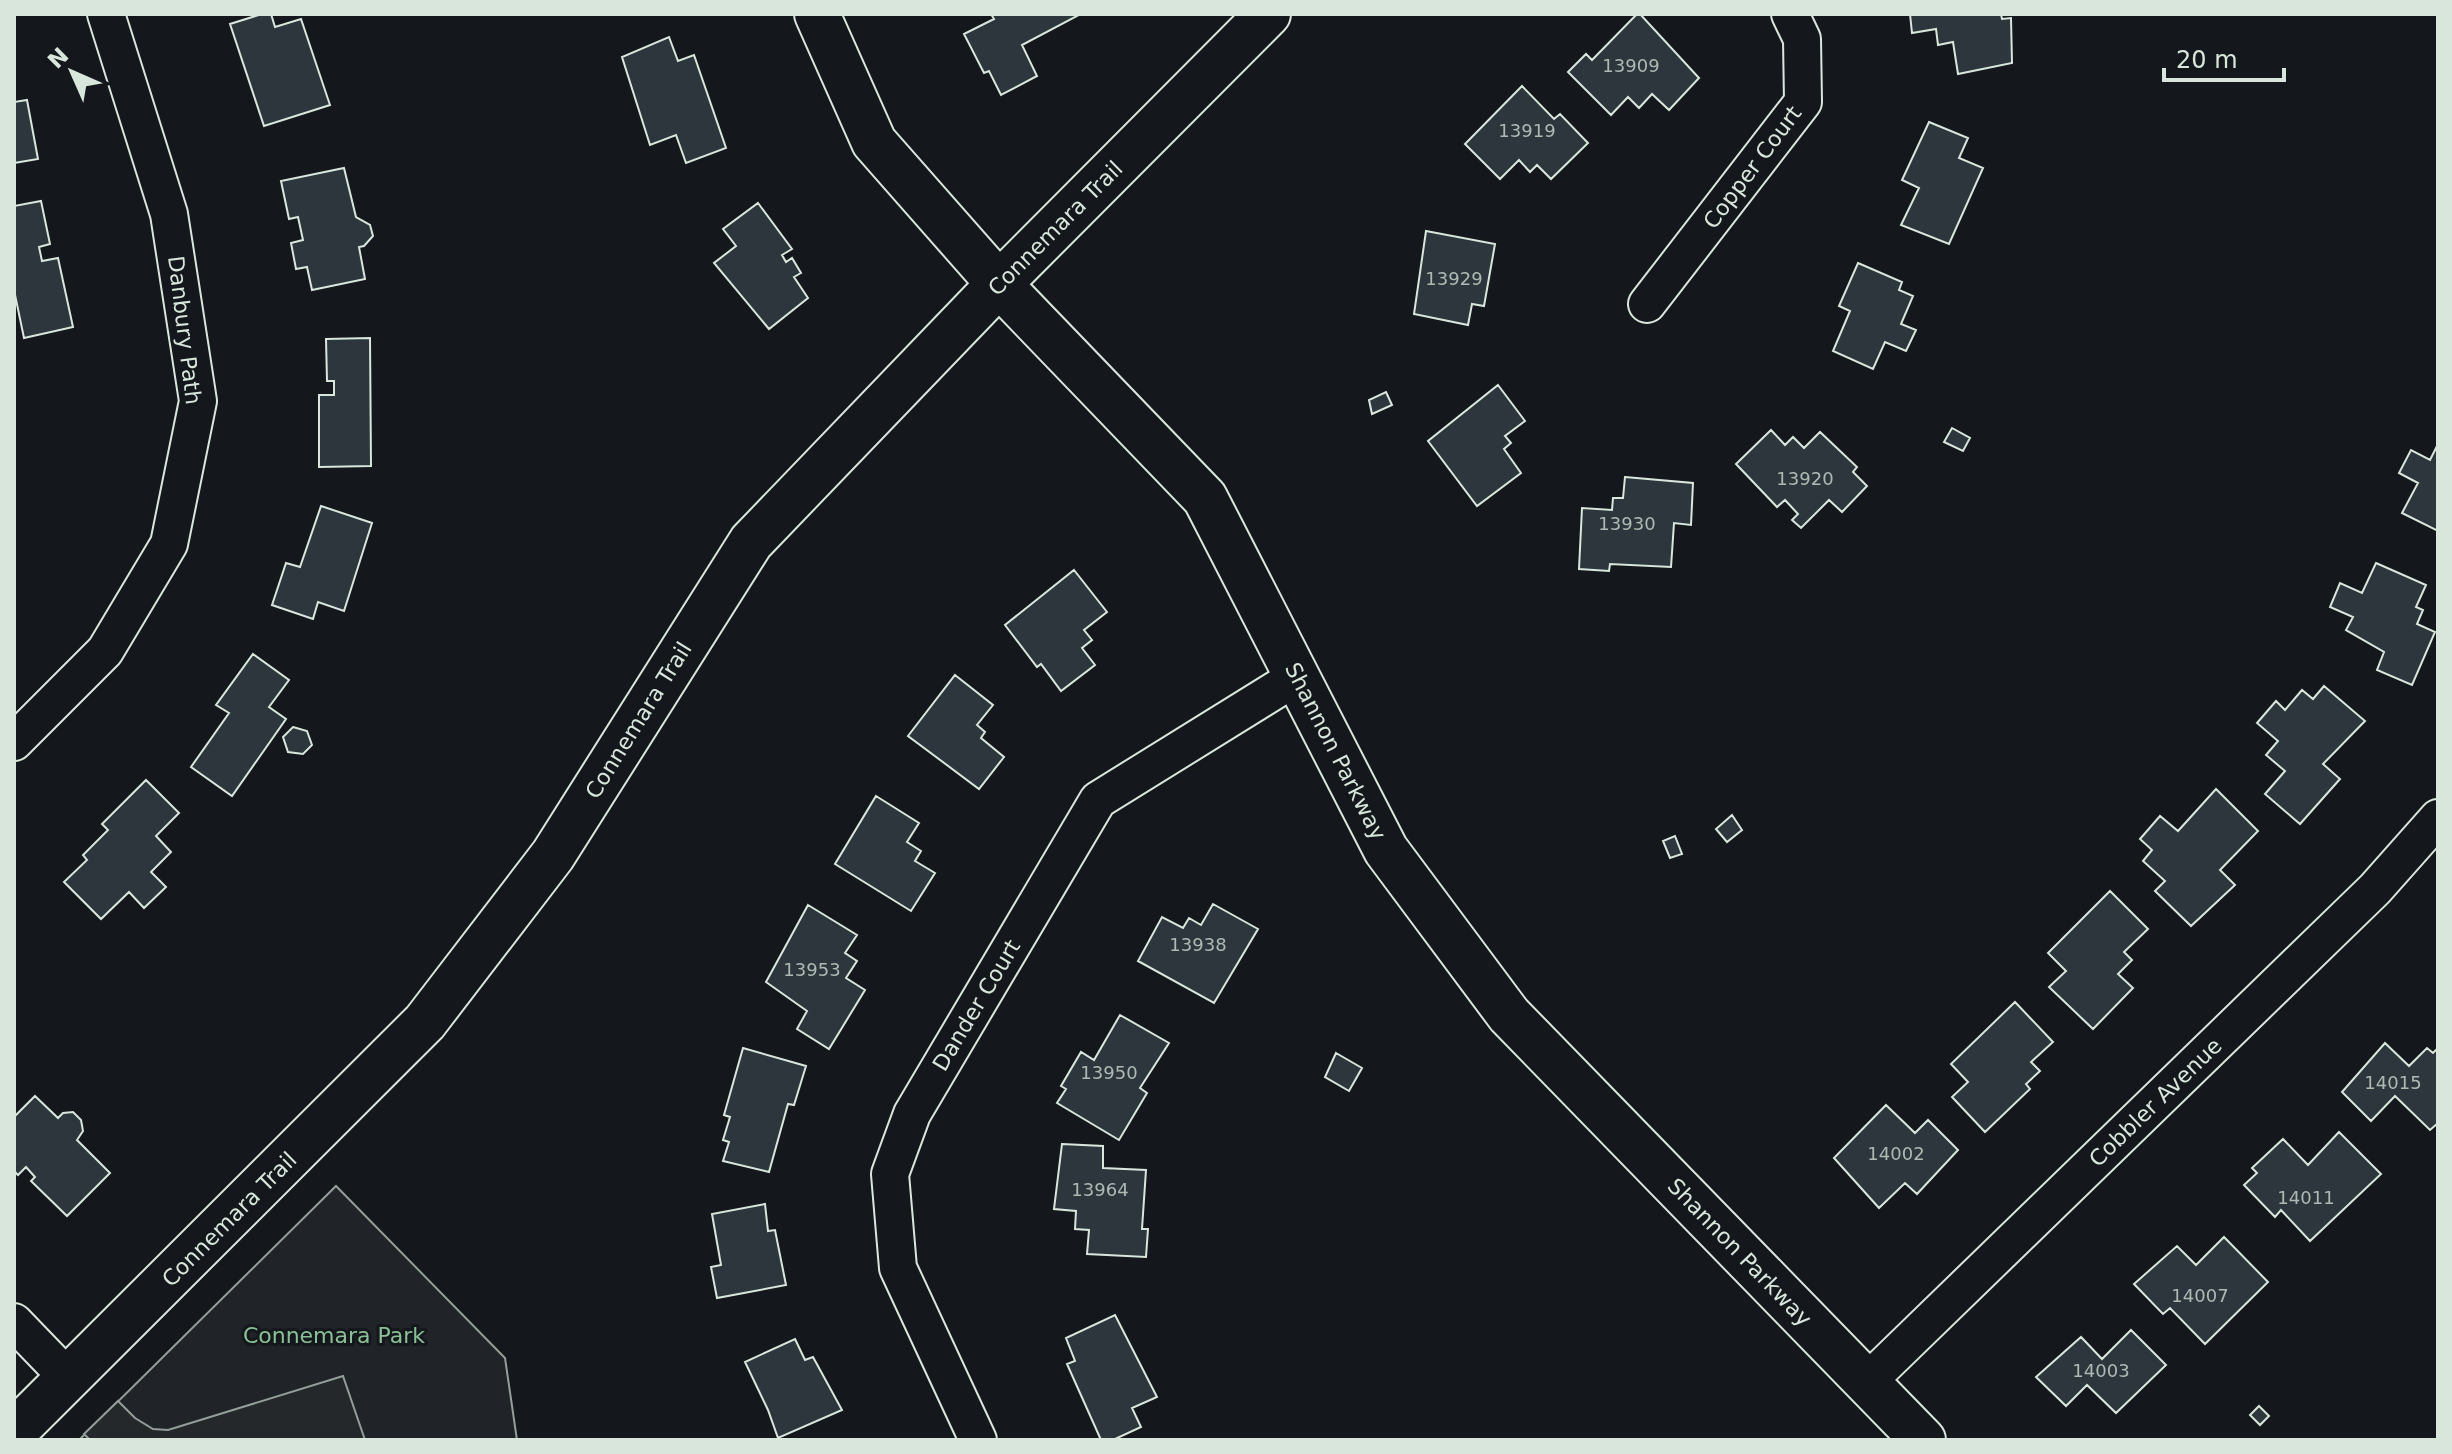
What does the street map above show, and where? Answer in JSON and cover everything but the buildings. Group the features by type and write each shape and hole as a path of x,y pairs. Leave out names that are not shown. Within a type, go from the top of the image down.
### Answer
{"street":[{"name":"Danbury Path","path":"14,742 105,651 169,544 198,401 169,214 106,14"},
{"name":"Shannon Parkway","path":"817,14 874,142 999,284 1205,498 1386,850 1509,1015 1923,1440"},
{"name":"Connemara Trail","path":"14,1432 425,1022 553,855 751,542 999,284 1268,14"},
{"name":"Copper Court","path":"1647,304 1803,102 1802,39 1790,14"},
{"name":"Dander Court","path":"978,1440 898,1268 890,1174 912,1114 1098,800 1298,676"},
{"name":"Cobbler Avenue","path":"1867,1382 2375,889 2438,818"},
{"path":"14,1322 69,1379"}],"green space":[{"name":"Connemara Park","path":"336,1186 505,1358 517,1440 79,1440"}],"shaded area":[{"path":"343,1376 365,1440 90,1440 84,1434 118,1401 135,1418 153,1429 168,1430"}]}
